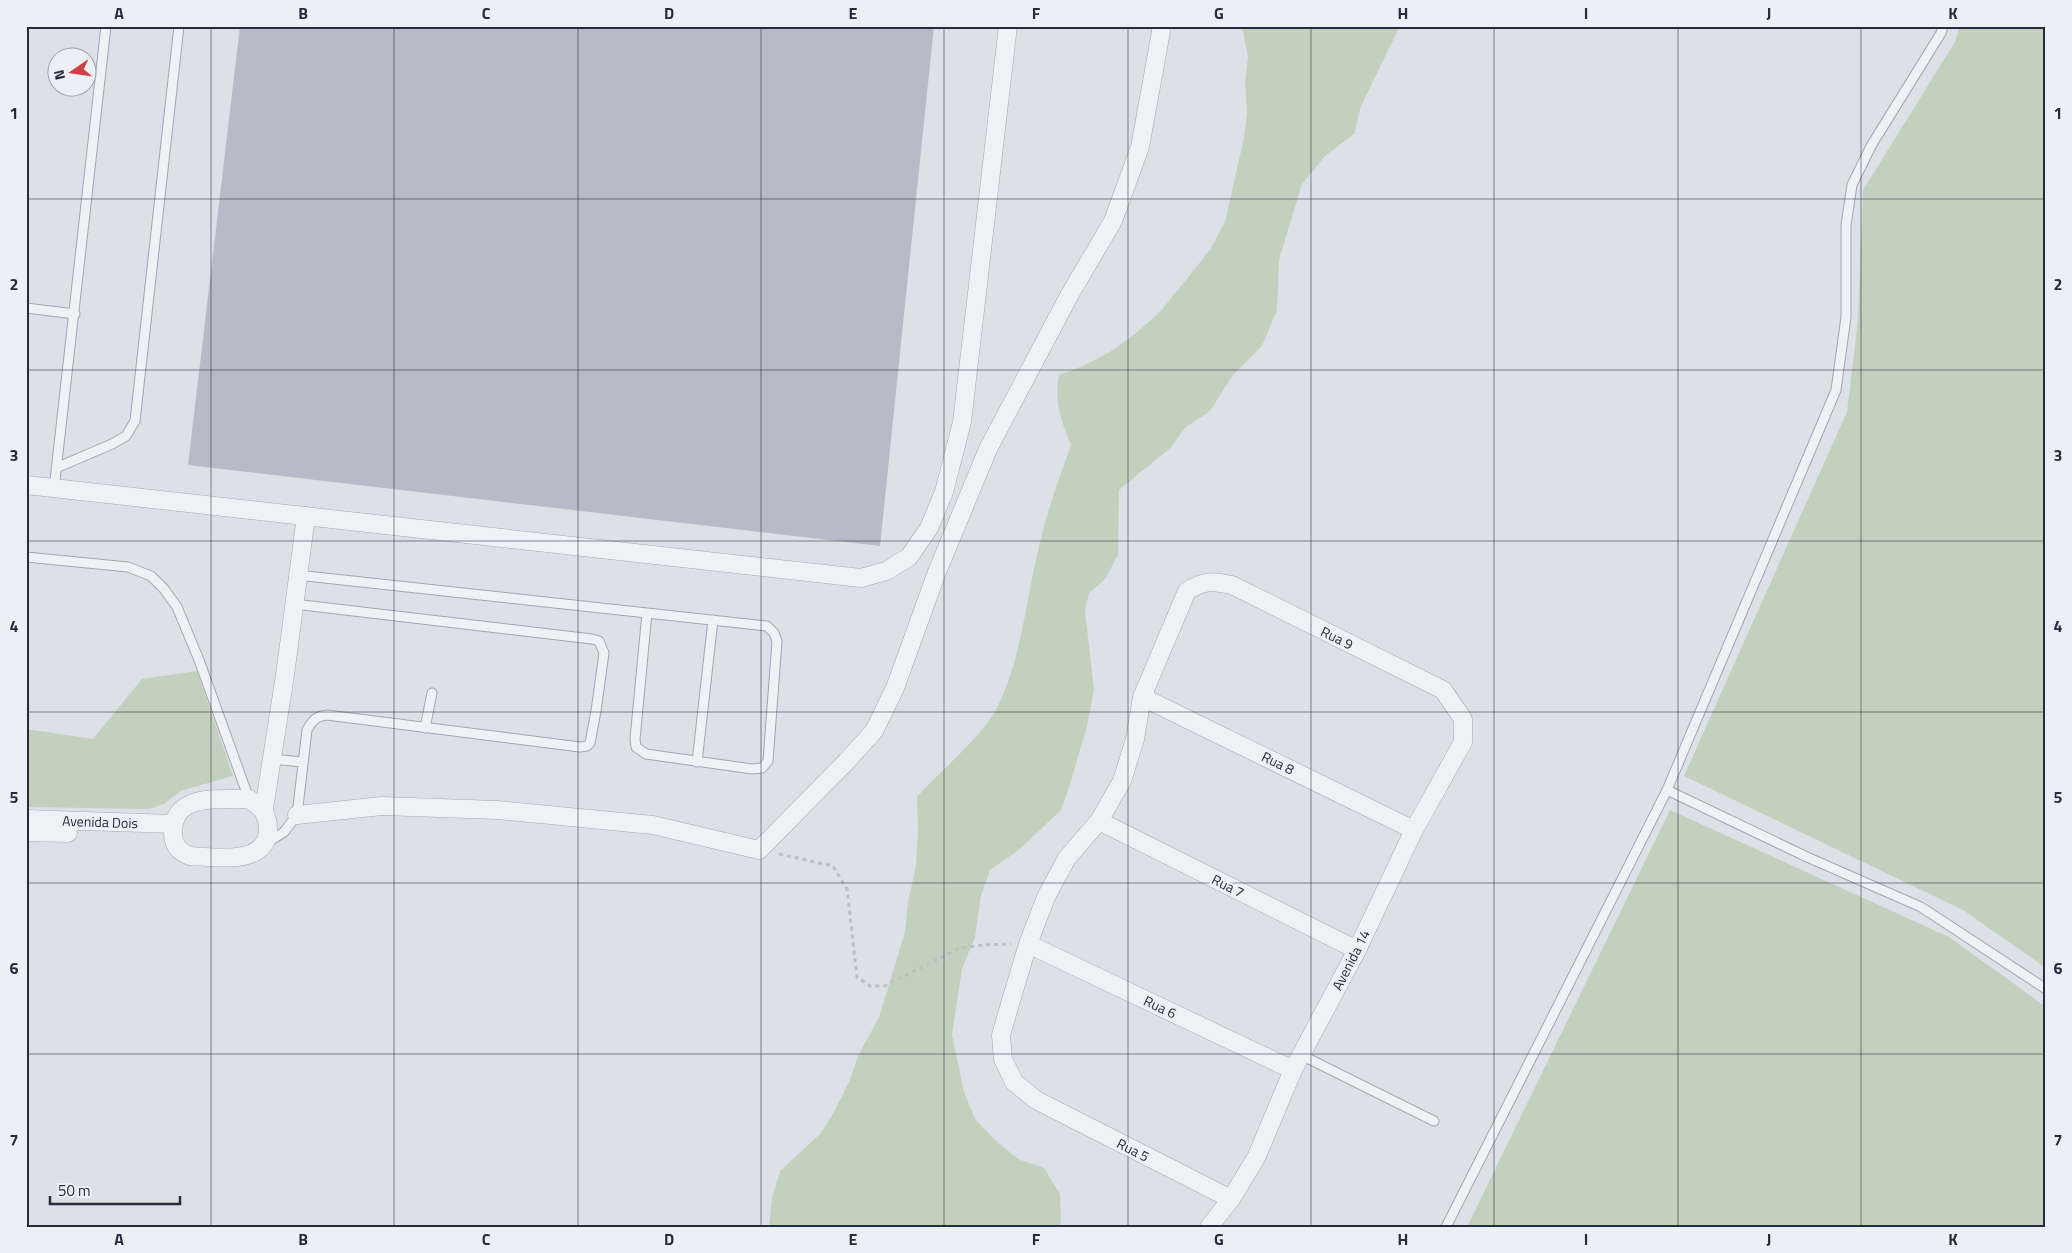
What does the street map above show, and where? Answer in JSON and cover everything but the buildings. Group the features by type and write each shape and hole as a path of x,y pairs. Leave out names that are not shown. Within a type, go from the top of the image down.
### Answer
{"street":[{"path":"26,485 861,578 886,571 909,557 929,528 944,492 962,422 1008,26"},
{"path":"297,815 382,806 497,810 653,825 759,850 874,731 895,688 937,572 988,449 1070,294 1113,221 1140,147 1162,26"},
{"path":"256,804 271,759 306,516"},
{"name":"Rua 9","path":"1099,821 1122,781 1135,739 1142,696 1187,591 1198,584 1212,581 1232,585 1443,690"},
{"name":"Avenida 14","path":"1210,1226 1231,1199 1256,1158 1297,1062 1357,950 1414,830 1463,742 1463,719 1443,690"},
{"name":"Rua 8","path":"1142,696 1414,830"},
{"path":"203,800 256,804 267,819 268,832 265,844 252,854 241,857 190,856 182,853 177,847 173,830 175,816 182,808 203,800"},
{"name":"Avenida Dois","path":"26,819 173,830"},
{"name":"Rua 5","path":"1099,821 1067,858 1046,897 1028,944 1001,1035 1003,1059 1014,1082 1036,1100 1231,1199"},
{"name":"Rua 7","path":"1099,821 1357,950"},
{"name":"Avenida Dois","path":"26,832 173,830"},
{"name":"Rua 6","path":"1028,944 1297,1062"}],"lane":[{"path":"54,489 106,26"},
{"path":"56,468 126,436 135,421 179,26"},
{"path":"1446,1227 1667,790 1836,390 1846,317 1846,226 1852,185 1871,146 1941,33 1943,26"},
{"path":"26,308 75,314"},
{"path":"26,558 128,567 152,576 177,607 256,804"},
{"path":"297,575 713,620 766,626 774,633 777,641 768,761 762,768 752,770 646,754 636,747 635,739 647,613"},
{"path":"265,844 284,832 297,815 307,730 319,716 327,715 580,748 590,743 604,653 598,641 592,639 294,604"},
{"path":"697,762 713,620"},
{"path":"426,728 432,693"},
{"path":"271,759 303,762"},
{"path":"1667,790 1807,857 1921,907 2046,989"},
{"path":"1297,1062 1434,1121"}],"path":[{"path":"759,850 834,866 847,889 857,976 870,986 884,986 960,948 983,945 1028,944"}],"green space":[{"path":"1242,26 1400,26 1361,106 1354,134 1325,156 1302,184 1279,260 1277,310 1262,346 1233,375 1210,411 1186,427 1170,448 1119,490 1118,555 1105,579 1089,593 1085,610 1094,690 1087,726 1070,784 1061,810 1020,849 990,870 981,896 975,937 962,969 952,1035 964,1092 975,1119 994,1139 1018,1159 1044,1168 1060,1194 1061,1227 769,1227 772,1198 780,1171 821,1133 849,1082 858,1056 879,1017 905,932 908,902 916,866 917,797 978,735 994,713 1010,677 1021,636 1044,527 1071,445 1061,419 1058,403 1059,375 1083,366 1110,352 1135,334 1160,312 1210,250 1225,222 1244,138 1247,112 1245,83 1248,57"},
{"path":"1960,26 2046,26 2046,968 1963,910 1684,776 1847,412 1858,320 1863,190 1955,42"},
{"path":"197,671 233,776 181,791 164,804 149,809 26,807 26,729 93,739 142,679"},
{"path":"1670,810 1949,937 2046,1007 2046,1227 1467,1227"}]}
